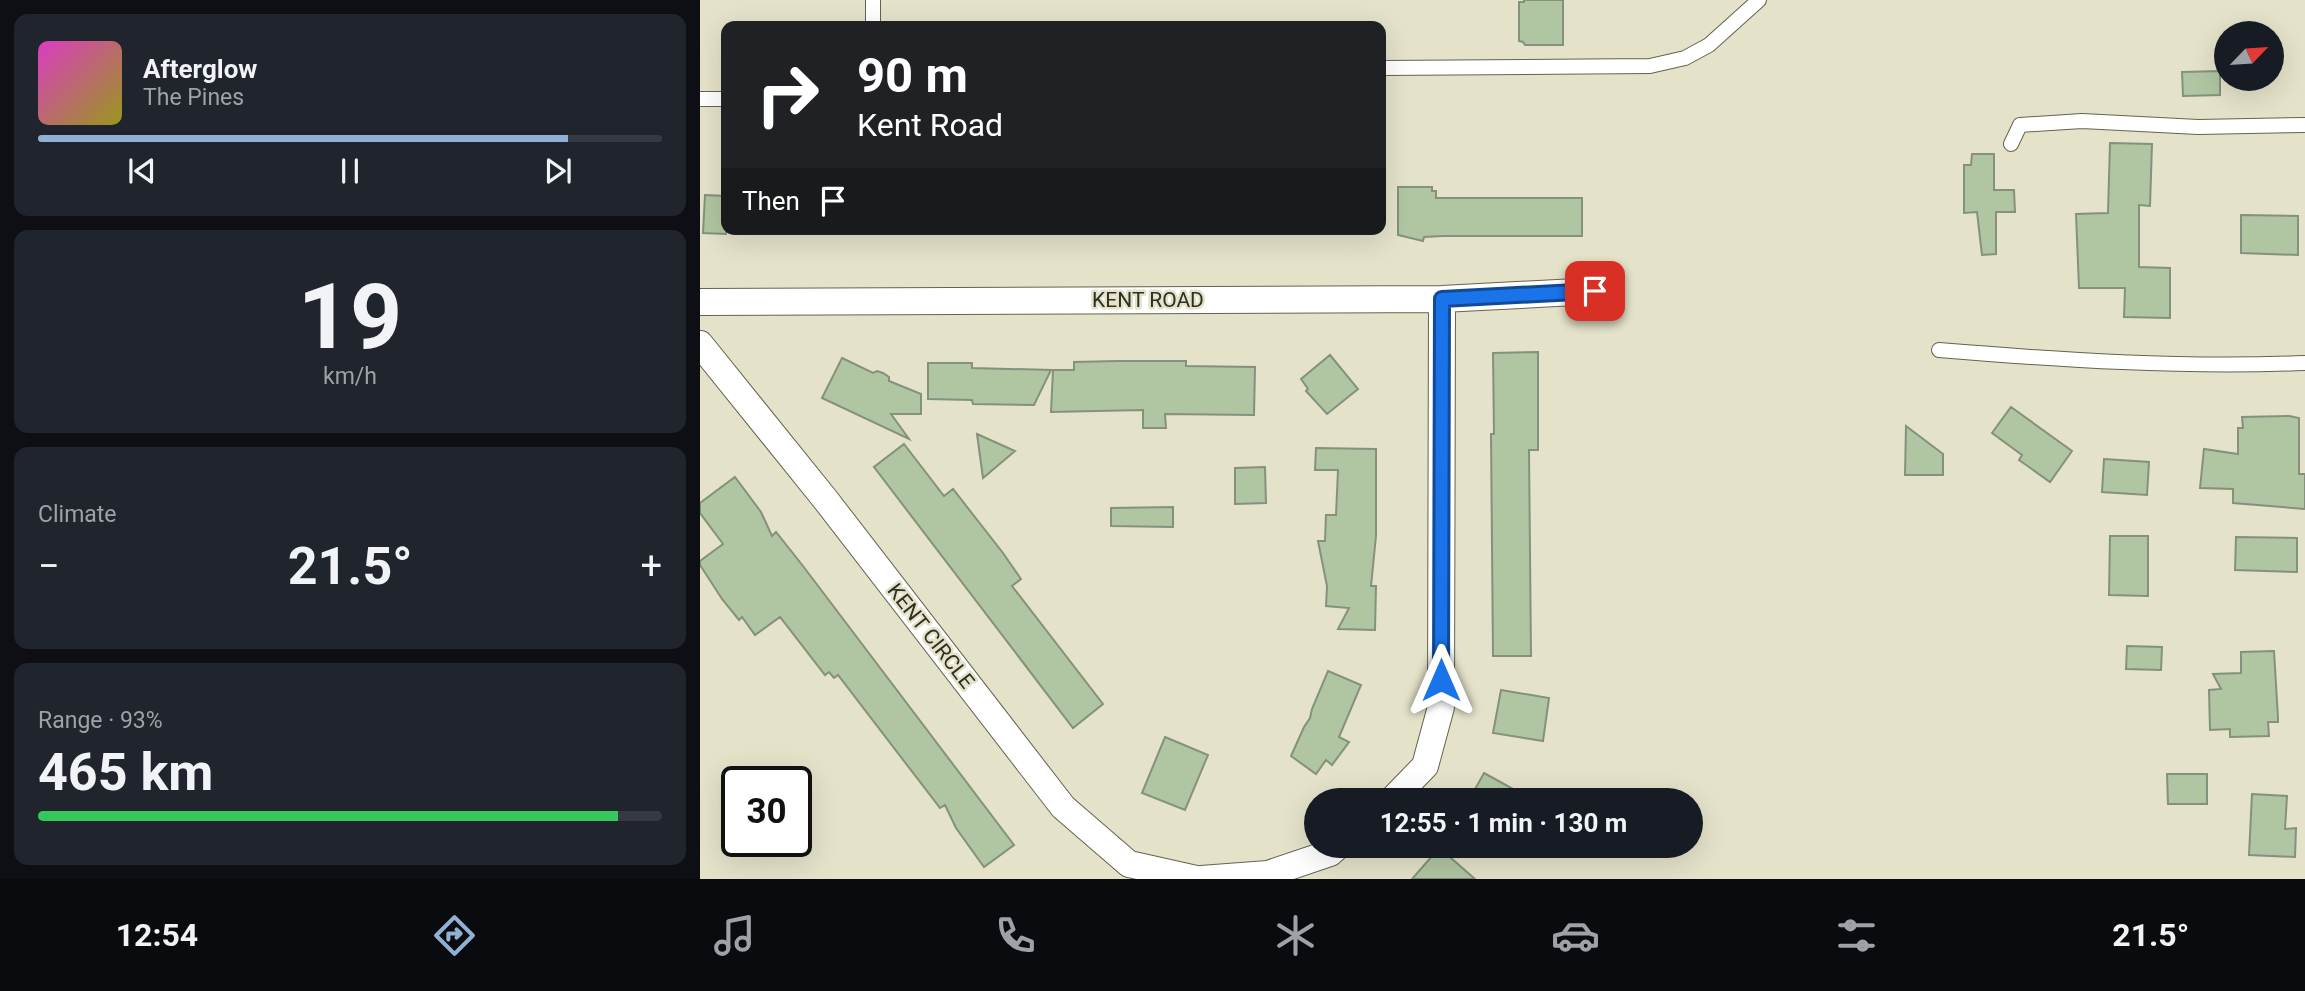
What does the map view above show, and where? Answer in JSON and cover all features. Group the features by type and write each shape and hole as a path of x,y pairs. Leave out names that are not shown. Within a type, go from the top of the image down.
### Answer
{"street":[{"name":"KENT ROAD","path":"700,302 1442,299 1595,291"},
{"path":"1404,788 1425,766 1441,707 1442,299"},
{"name":"KENT CIRCLE","path":"700,344 825,499 1063,807 1129,864 1198,879 1268,874 1315,858"}],"lane":[{"path":"873,0 873,21"},
{"path":"1386,68 1650,66 1685,58 1709,45 1759,0"},
{"path":"700,99 721,99"},
{"path":"2011,144 2020,125 2082,121 2198,127 2305,125"},
{"path":"1939,350 2084,361 2234,366 2305,363"}],"building":[{"path":"1563,0 1563,45 1525,45 1519,41 1519,2"},
{"path":"2214,71 2214,91 2220,91 2220,95 2183,96 2182,72"},
{"path":"2110,143 2152,144 2150,206 2139,205 2139,267 2170,268 2170,318 2124,317 2125,288 2079,288 2076,214 2108,213"},
{"path":"1972,154 1994,154 1994,190 2014,190 2015,212 1996,212 1996,254 1982,255 1977,212 1964,213 1964,165 1971,165"},
{"path":"1398,187 1432,187 1432,191 1436,191 1436,198 1582,198 1582,236 1443,236 1424,237 1423,241 1398,235"},
{"path":"705,195 721,196 721,234 703,233"},
{"path":"2241,215 2298,216 2298,255 2241,253"},
{"path":"1538,352 1538,450 1529,450 1531,656 1493,656 1493,353"},
{"path":"1330,355 1358,389 1327,414 1306,391 1308,389 1301,379"},
{"path":"842,358 873,373 883,373 889,377 889,381 921,394 921,414 891,414 909,439 822,398"},
{"path":"1186,361 1186,366 1255,367 1254,415 1165,414 1166,428 1143,428 1143,410 1051,412 1053,370 1074,370 1074,362"},
{"path":"928,363 972,363 972,368 1051,370 1034,405 973,404 972,400 928,399"},
{"path":"2011,407 2072,451 2050,482 2019,460 2022,455 1992,433"},
{"path":"2242,417 2299,418 2299,474 2305,474 2305,509 2233,503 2233,489 2200,488 2204,449 2238,454 2238,428 2243,428"},
{"path":"1906,426 1943,454 1943,475 1905,475"},
{"path":"977,434 1015,451 983,478"},
{"path":"904,444 944,496 953,489 1003,553 1021,579 1012,586 1103,704 1073,728 874,467"},
{"path":"1316,448 1376,449 1376,536 1371,586 1376,586 1375,630 1338,629 1349,608 1326,606 1327,586 1318,541 1325,541 1326,515 1336,515 1338,470 1315,470"},
{"path":"2104,459 2149,462 2147,495 2102,492"},
{"path":"1265,467 1266,503 1235,504 1235,468"},
{"path":"735,477 761,512 772,536 776,532 803,566 1014,845 984,867 956,828 945,805 940,808 838,675 834,678 829,672 825,675 780,617 755,635 742,617 739,620 722,599 700,565 700,561 723,544 700,513 700,503"},
{"path":"1173,507 1173,527 1111,526 1111,508"},
{"path":"2110,536 2148,536 2148,596 2109,595"},
{"path":"2236,537 2297,538 2297,572 2235,570"},
{"path":"2127,646 2162,647 2161,670 2126,669"},
{"path":"2274,651 2278,722 2268,722 2269,736 2230,737 2230,729 2210,730 2209,690 2221,689 2213,674 2241,673 2241,652"},
{"path":"1328,671 1361,685 1339,737 1349,742 1332,765 1326,760 1316,774 1291,756 1310,718"},
{"path":"1501,690 1549,698 1543,741 1493,733"},
{"path":"1165,737 1208,755 1185,810 1142,793"},
{"path":"1484,773 1511,788 1476,788"},
{"path":"2167,774 2207,774 2207,804 2168,804"},
{"path":"2252,794 2287,796 2285,829 2296,828 2295,857 2249,855"},
{"path":"1430,858 1451,858 1475,879 1412,879"}],"route":[{"path":"1441,680 1442,299 1595,291"}]}
